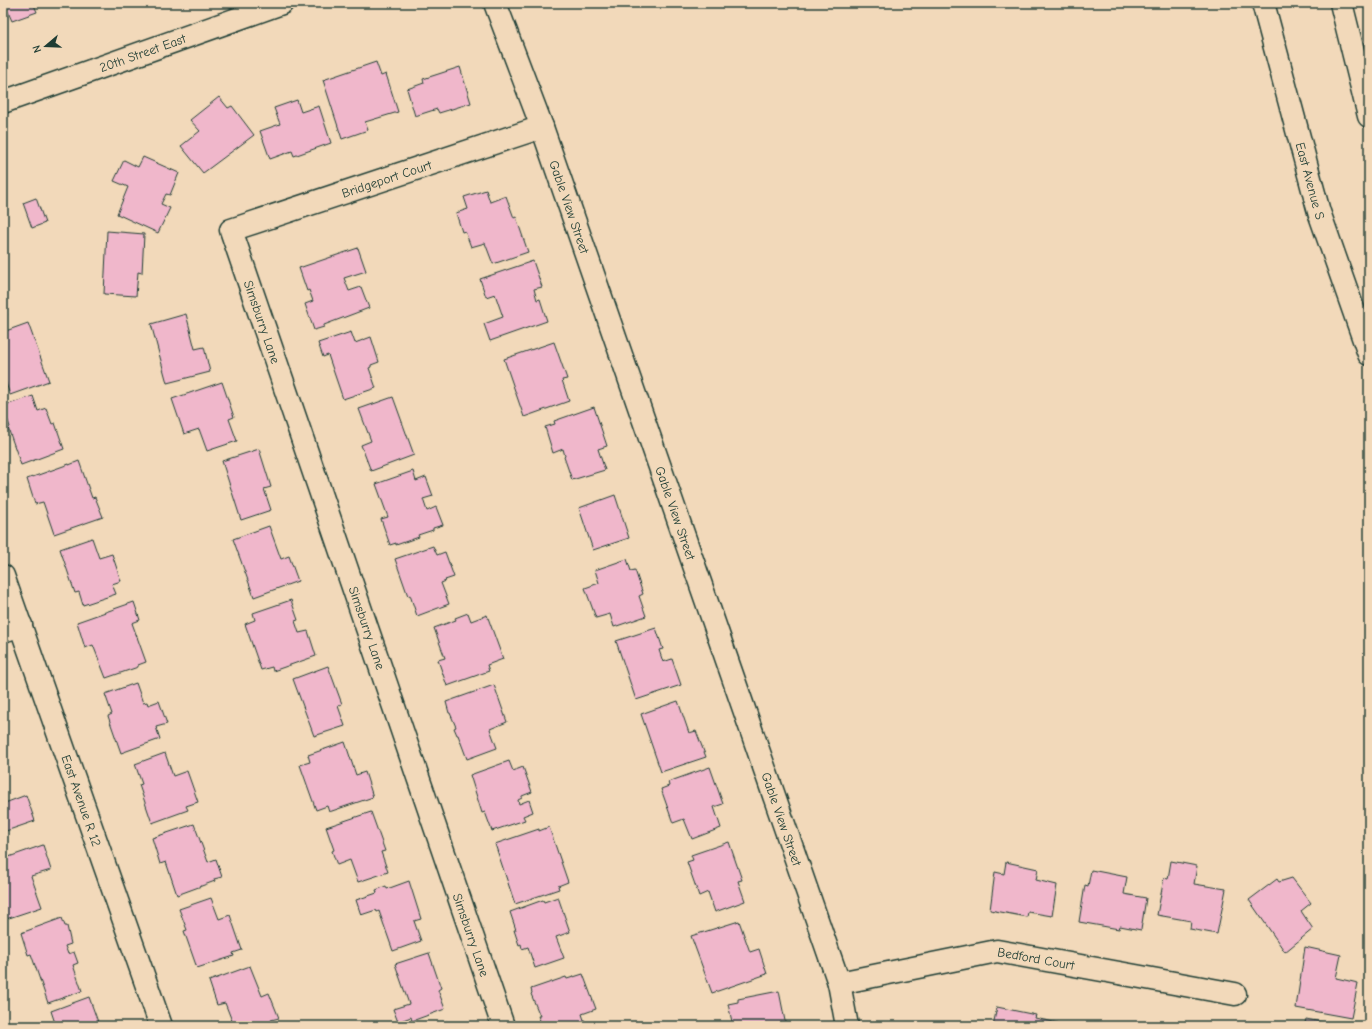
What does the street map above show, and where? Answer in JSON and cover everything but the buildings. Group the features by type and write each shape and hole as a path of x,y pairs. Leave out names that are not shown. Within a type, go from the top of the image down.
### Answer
{"street":[{"name":"20th Street East","path":"3,102 282,3"},
{"name":"Gable View Street","path":"495,3 542,126 839,983 847,1026"},
{"name":"East Avenue S","path":"1264,3 1319,212 1369,354"},
{"path":"1341,3 1369,116"},
{"name":"Bridgeport Court","path":"230,230 542,126"},
{"name":"Simsburry Lane","path":"230,230 503,1026"},
{"name":"East Avenue R 12","path":"3,576 12,628 161,1026"},
{"name":"Bedford Court","path":"839,983 997,951 1235,994"}]}
